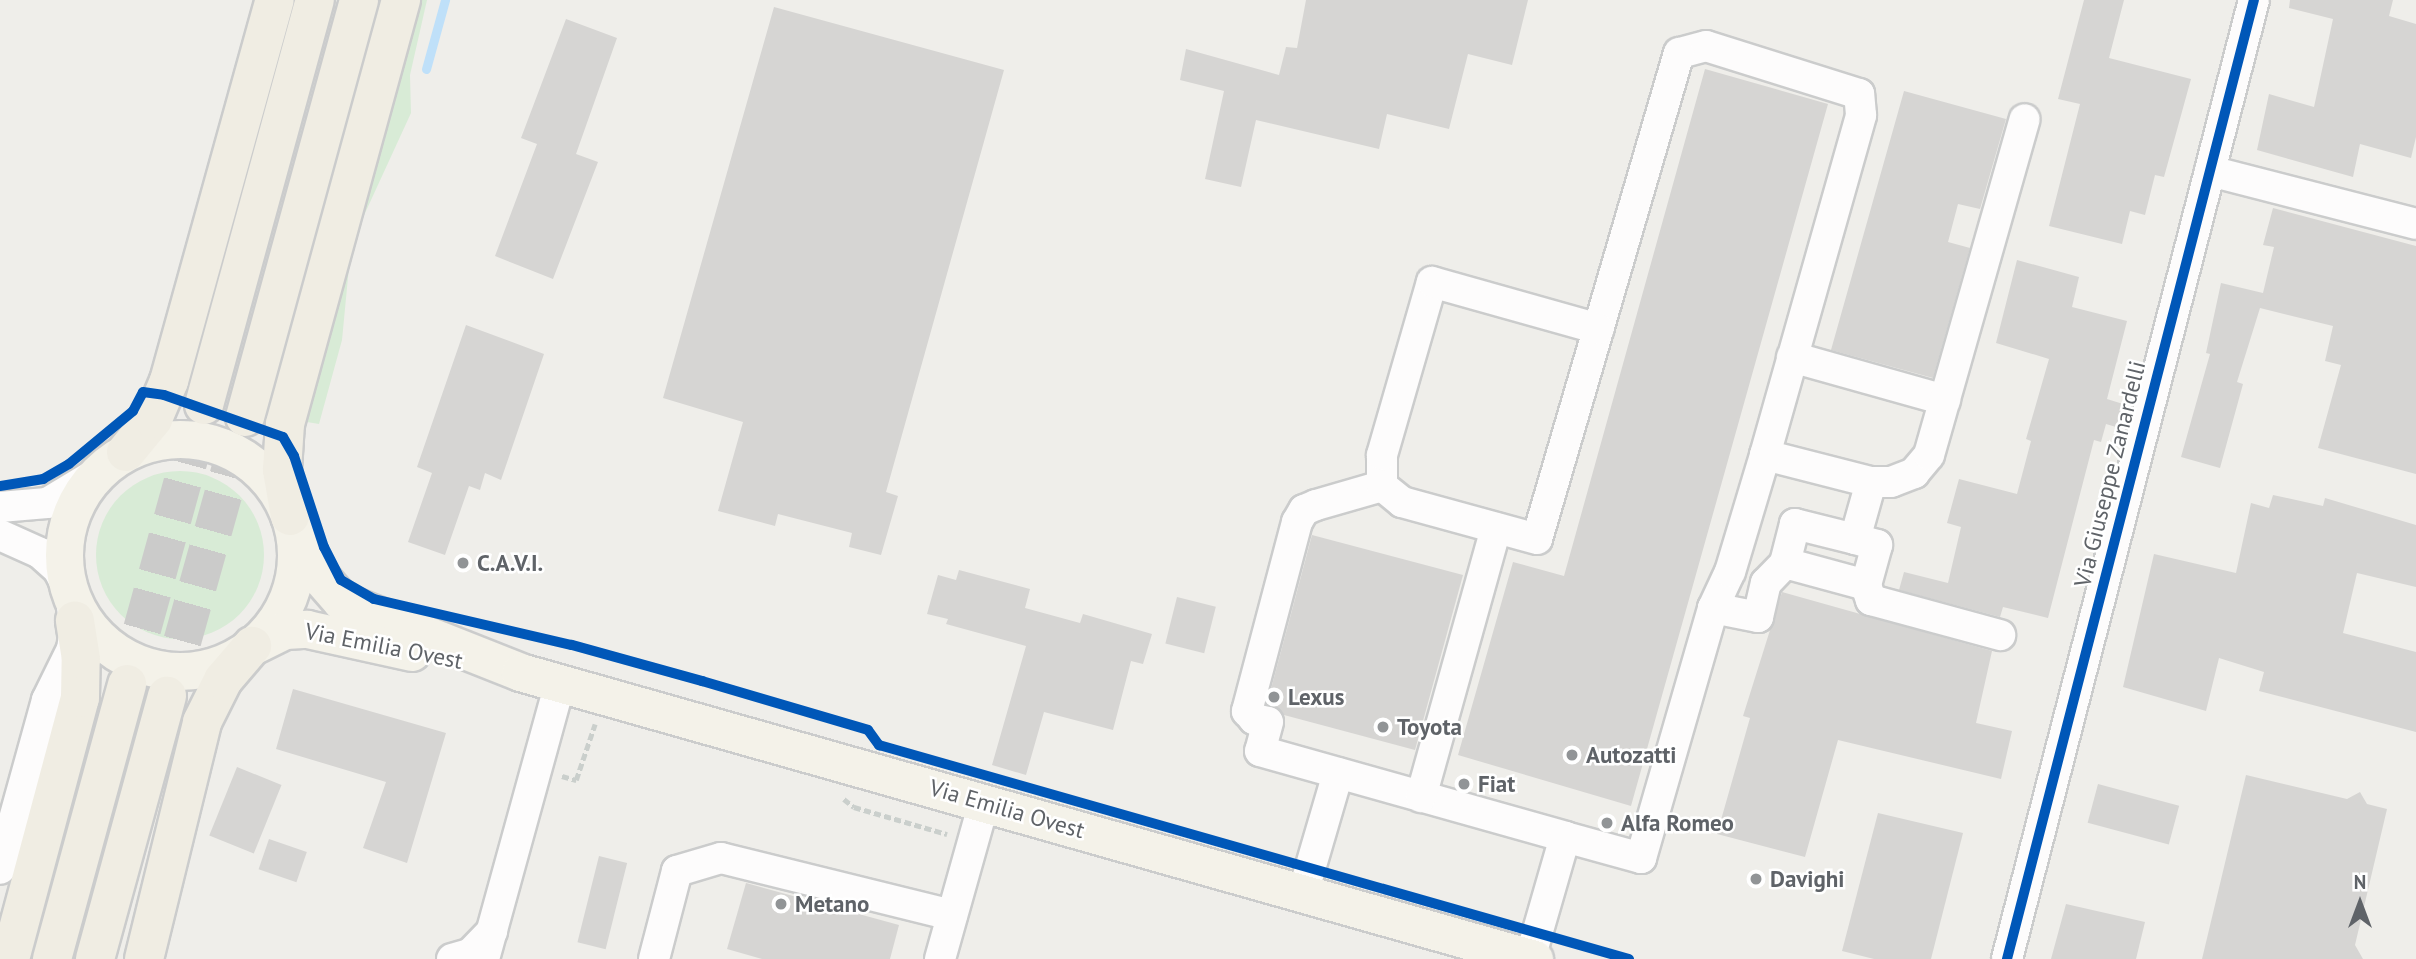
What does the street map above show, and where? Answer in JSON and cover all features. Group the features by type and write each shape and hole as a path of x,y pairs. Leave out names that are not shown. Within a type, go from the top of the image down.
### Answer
{"highway":[{"path":"111,463 153,419 169,381 275,0"},
{"path":"204,405 315,0"},
{"path":"245,417 359,0"},
{"path":"290,516 282,470 285,424 401,0"},
{"path":"10,959 78,711 82,670 72,606"},
{"path":"144,959 167,879 182,796 202,722 223,680 252,646"},
{"path":"52,959 127,684"},
{"path":"95,959 167,696"}],"main road":[{"name":"Via Emilia Ovest","path":"520,672 317,630 285,630 202,669 148,666 100,639 72,606 63,557 68,521 111,463 178,439 231,450 267,477 290,516 315,571 341,601 520,672 1303,893 1492,953 1532,958"},
{"name":"Via Emilia Ovest","path":"252,646 277,620 292,587 297,551 290,516"}],"street":[{"name":"Via Giuseppe Zanardelli","path":"2007,959 2254,0"},
{"path":"1706,46 1850,88 1862,104 1765,455 1730,572 1713,608 1640,858 1261,751 1268,722 1249,716 1245,704 1304,510 1382,486 1402,502 1537,540 1673,63 1679,53 1706,46"},
{"path":"1765,455 1871,482 1891,482 1914,472 1929,455 2025,119"},
{"path":"2210,171 2416,224"},
{"path":"1382,486 1382,455 1432,282 1599,329"},
{"path":"1792,358 1945,400"},
{"name":"Via Emilia Ovest","path":"0,507 47,503 111,463"},
{"path":"1855,540 1871,482"},
{"path":"1713,608 1758,617 1766,583 1785,563 1795,524 1877,545 1866,585 1871,600 2000,635"},
{"path":"1421,796 1496,528"},
{"name":"Via Emilia Ovest","path":"0,535 47,557 72,606"},
{"path":"1785,563 1866,585"},
{"path":"0,869 47,700 74,642 72,606"},
{"path":"452,959 488,945 560,684"},
{"path":"1303,893 1338,773"},
{"path":"940,959 984,802"},
{"path":"1532,958 1565,837"},
{"path":"654,959 677,872 721,858 952,915"}],"path":[{"path":"537,768 576,780 594,724 607,727"},
{"path":"839,795 854,807 973,841"}],"green space":[{"path":"413,0 427,0 410,75 411,113 360,224 349,267 342,340 319,424 307,422"},
{"path":"180,471 212,477 240,495 258,523 264,555 258,587 240,615 212,633 180,639 148,633 120,615 102,587 96,555 102,523 120,495 148,477"}],"building":[{"path":"1306,0 1528,0 1512,65 1468,54 1449,129 1387,114 1379,149 1256,120 1241,187 1205,179 1224,91 1180,80 1186,49 1279,75 1286,47 1297,48"},
{"path":"2084,0 2124,0 2109,58 2191,79 2164,177 2155,175 2145,215 2130,211 2122,244 2049,226 2080,104 2058,99"},
{"path":"2290,0 2393,0 2389,16 2416,24 2416,137 2411,158 2360,144 2353,177 2257,150 2269,94 2314,107 2333,19 2289,8"},
{"path":"774,7 1004,70 886,492 898,496 881,555 849,547 852,533 778,514 775,526 718,511 743,422 663,398"},
{"path":"566,19 617,38 576,154 598,162 553,279 495,256 537,144 521,138"},
{"path":"1705,69 1828,104 1631,806 1458,755 1513,562 1564,576"},
{"path":"1904,91 2006,119 1980,209 1958,204 1948,242 1970,248 1933,378 1831,350"},
{"path":"2273,208 2416,246 2416,474 2318,448 2341,365 2325,361 2333,326 2260,308 2237,382 2243,384 2220,468 2181,457 2210,354 2206,353 2221,283 2263,293 2274,247 2263,245"},
{"path":"2017,260 2079,277 2072,307 2127,321 2107,399 2123,404 2116,427 2106,424 2101,442 2094,440 2048,618 2003,607 2000,617 1899,590 1904,572 1948,583 1961,527 1947,523 1959,479 2017,494 2031,441 2026,439 2049,359 1996,343"},
{"path":"466,325 544,354 501,480 485,473 480,490 469,486 445,555 408,542 432,473 417,467"},
{"path":"2273,495 2323,506 2325,498 2416,525 2416,587 2357,573 2343,633 2416,652 2416,732 2259,691 2264,672 2219,658 2206,711 2123,687 2154,554 2236,573 2251,503 2269,508"},
{"path":"1312,535 1463,575 1415,750 1284,715 1267,704"},
{"path":"959,570 1030,589 1025,608 1080,623 1083,614 1152,634 1143,664 1131,661 1113,730 1044,712 1026,775 992,765 1026,646 946,624 948,619 927,614 938,575 956,580"},
{"path":"1782,592 1992,651 1976,723 2012,731 2001,779 1838,740 1805,857 1717,834 1750,718 1743,716"},
{"path":"1177,597 1216,607 1204,653 1165,644"},
{"path":"293,689 446,733 407,863 363,848 386,782 276,749"},
{"path":"237,767 282,785 254,854 209,836"},
{"path":"2246,775 2347,799 2360,792 2367,804 2387,809 2355,945 2363,959 2202,959"},
{"path":"2098,784 2179,806 2169,844 2088,823"},
{"path":"1878,813 1963,833 1931,959 1874,959 1842,951"},
{"path":"269,839 307,852 296,882 259,869"},
{"path":"599,856 627,863 606,949 577,942"},
{"name":"Metano","path":"746,883 899,925 890,959 762,959 727,949"},
{"path":"2066,904 2145,922 2136,959 2051,959"}],"waterway":[{"path":"426,69 445,0"}],"tunnel":[{"path":"127,684 204,405"},
{"path":"167,696 245,417"}],"cycle path":[{"path":"2007,959 2254,0"},
{"path":"0,486 43,479 69,464 133,411 143,392 164,395 283,437 294,456 324,547 341,580 374,599 572,645 702,681 868,730 879,745 1629,959"}],"place":[{"name":"C.A.V.I.","path":"463,563"},
{"name":"Lexus","path":"1274,697"},
{"name":"Toyota","path":"1383,727"},
{"name":"Autozatti","path":"1572,755"},
{"name":"Fiat","path":"1464,784"},
{"name":"Alfa Romeo","path":"1607,823"},
{"name":"Davighi","path":"1756,879"},
{"name":"Metano","path":"781,904"}]}
